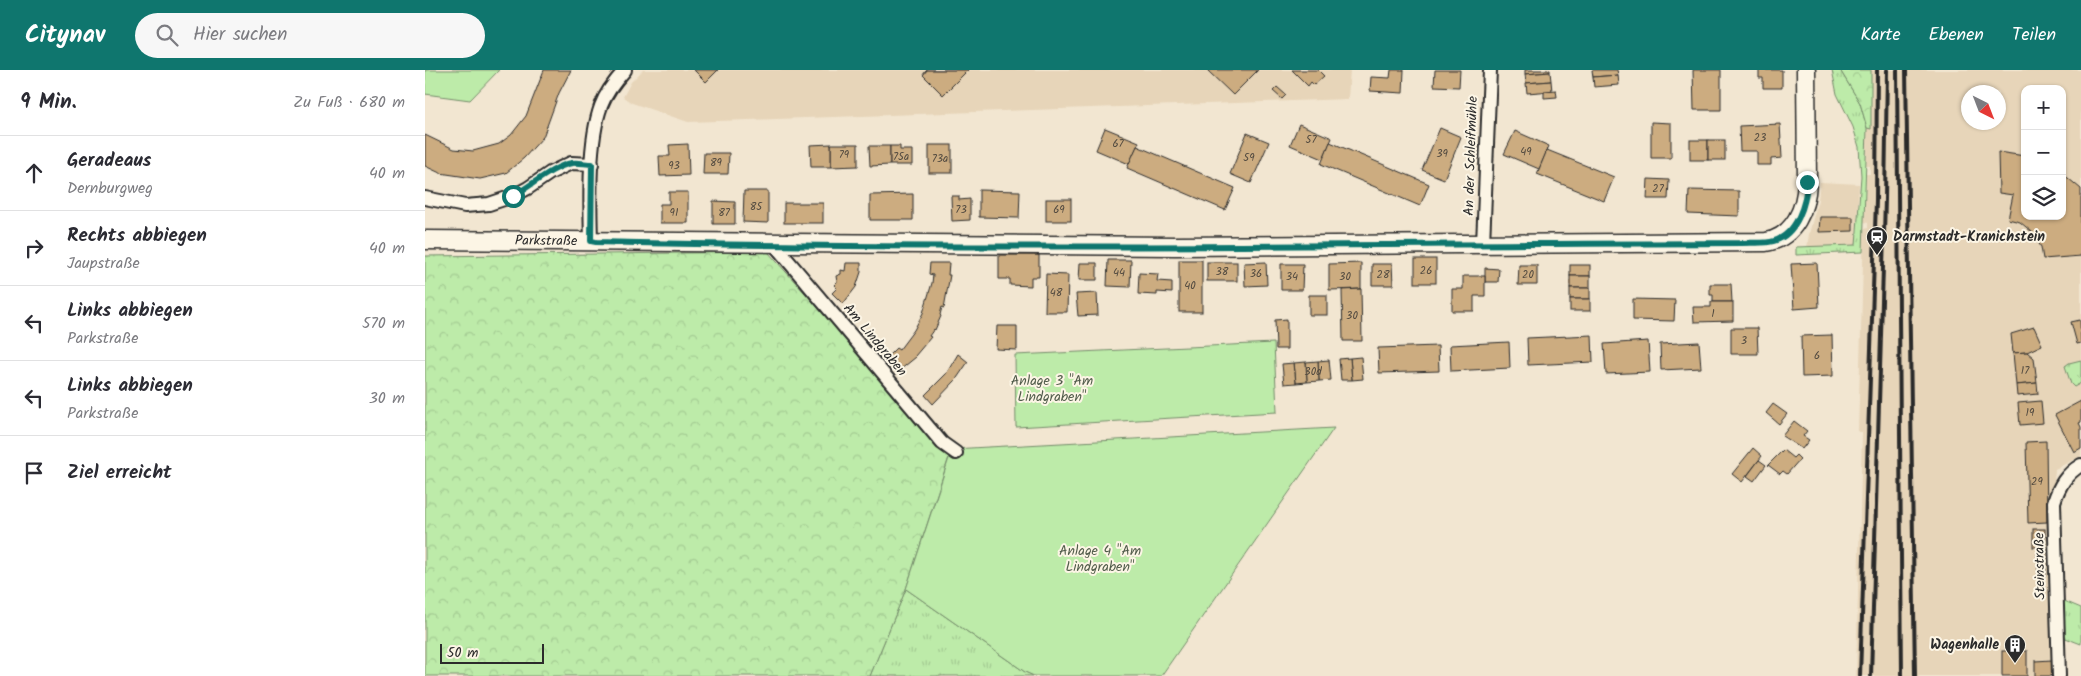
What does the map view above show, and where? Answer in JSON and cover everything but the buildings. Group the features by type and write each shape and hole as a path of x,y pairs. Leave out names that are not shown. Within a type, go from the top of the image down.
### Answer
{"street":[{"path":"591,241 592,164 596,127 601,106 613,84 625,70"},
{"name":"An der Schleifmühle","path":"1483,244 1490,70"},
{"name":"Parkstraße","path":"425,240 1176,246 1774,241 1794,225 1800,215 1807,193 1806,70"},
{"path":"425,198 465,206 489,204 513,196 550,173 571,163 592,164"},
{"name":"Am Lindgraben","path":"774,244 936,435 956,453"},
{"name":"Steinstraße","path":"2059,676 2054,502 2058,489 2067,476 2081,465"}],"shaded area":[{"path":"643,70 1350,70 1348,99 688,122 632,103 623,97 631,82"},
{"path":"1871,70 2081,70 2081,456 2055,469 2053,499 2056,676 1856,676 1862,432 1858,432 1864,229 1868,228 1868,223 1864,222 1866,174 1870,174 1870,166 1866,166 1867,128 1871,128"},
{"path":"1820,182 1859,184 1856,245 1807,248 1818,200"}],"green space":[{"path":"425,70 499,70 470,100 425,94"},
{"path":"1832,70 1840,70 1860,103 1867,128 1863,252 1796,255 1796,247 1856,245 1861,176 1859,147 1853,127 1837,94"},
{"path":"1840,70 1871,70 1871,129 1867,128 1860,103"},
{"path":"768,252 950,454 906,589 870,676 425,676 425,256"},
{"name":"Anlage 3 \"Am Lindgraben\"","path":"1274,343 1277,412 1016,427 1015,355"},
{"path":"2081,360 2081,383 2074,387 2071,384 2065,366"},
{"name":"Anlage 4 \"Am Lindgraben\"","path":"1334,428 1161,676 1034,676 1025,672 906,589 952,449"},
{"path":"906,589 1025,672 1034,676 870,676"},
{"path":"2062,600 2081,608 2081,644 2063,637"}],"railway":[{"path":"1860,676 1876,200 1877,70"},
{"path":"1871,676 1887,70"},
{"path":"1897,70 1902,676"},
{"path":"1906,70 1915,676"}],"place":[{"name":"Darmstadt-Kranichstein","path":"1877,256"},
{"name":"Wagenhalle","path":"2015,664"}],"route":[{"path":"513,196 550,173 571,163 592,164 590,226 591,241 596,242 1176,246 1742,243 1774,241 1789,231 1803,208 1807,193 1807,182"}]}
